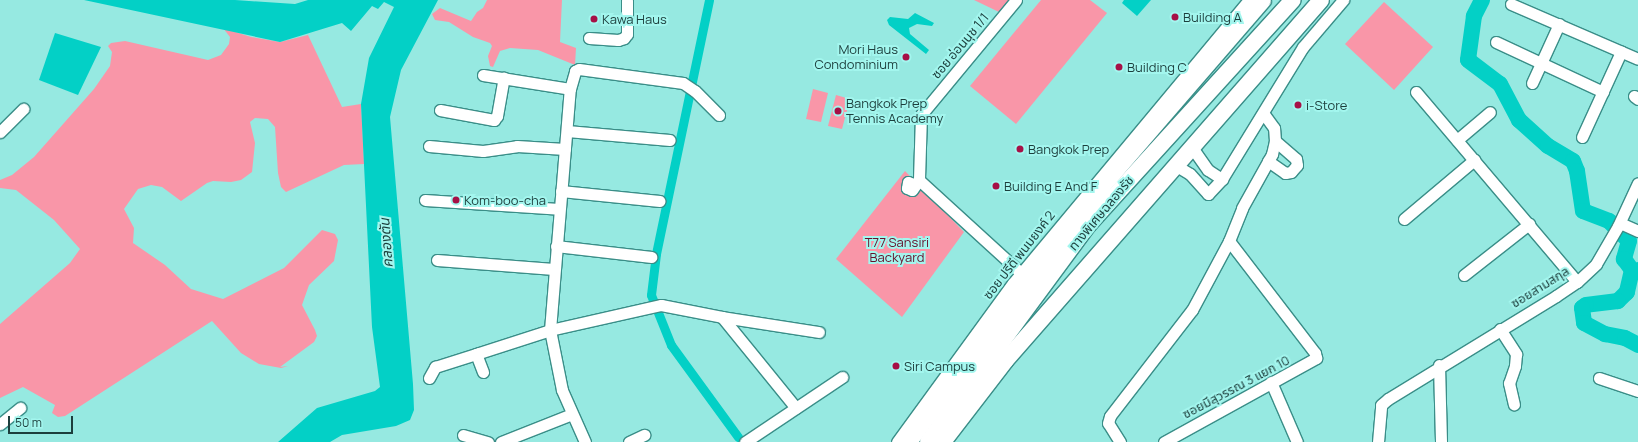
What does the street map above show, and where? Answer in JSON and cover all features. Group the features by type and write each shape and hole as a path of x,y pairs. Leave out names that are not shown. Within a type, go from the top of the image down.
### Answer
{"highway":[{"name":"ทางพิเศษฉลองรัช","path":"909,442 1076,216 1263,0"},
{"name":"ทางพิเศษฉลองรัช","path":"928,442 1088,224 1293,0"},
{"path":"943,442 1006,360 1191,146 1321,0"}],"street":[{"path":"589,38 618,40 624,38 627,34 627,0"},
{"name":"ซอย อ่อนนุช 1/1","path":"1016,0 921,115 917,182 1020,273"},
{"name":"ซอย ปรีดี พนมยงค์ 2","path":"897,442 1020,273 1249,0"},
{"path":"1175,165 1190,174 1208,194 1222,179 1264,114 1303,47 1343,0"},
{"path":"1511,4 1638,59"},
{"path":"1532,83 1560,24"},
{"path":"1496,42 1603,92"},
{"path":"1582,137 1621,52"},
{"path":"585,442 562,390 550,330 566,130 570,89 575,71 579,69 683,84 695,91 719,115"},
{"path":"483,75 570,89"},
{"path":"440,110 494,120 497,116 504,78"},
{"path":"1416,92 1577,282"},
{"path":"0,132 23,109"},
{"path":"1457,140 1490,112"},
{"path":"1120,442 1108,422 1110,416 1177,331 1229,241 1242,208 1268,161 1275,141 1274,128 1264,114"},
{"path":"566,130 670,140"},
{"path":"1268,161 1285,173 1291,172 1297,165 1296,159 1275,141"},
{"path":"429,146 483,151 518,146 565,149"},
{"path":"1191,146 1208,170 1222,179"},
{"path":"1404,218 1474,160"},
{"name":"ซอยสามสกุล","path":"1378,442 1381,405 1439,365 1577,282 1596,264 1617,228 1638,183"},
{"path":"561,191 659,201"},
{"path":"425,200 559,209"},
{"path":"1464,275 1529,224"},
{"path":"1617,228 1638,231"},
{"name":"ซอยมีสุวรรณ 3 แยก 10","path":"1164,442 1271,382 1313,362 1316,358 1315,353 1229,241"},
{"path":"556,246 651,257"},
{"path":"437,260 554,269"},
{"path":"429,378 435,367 550,330 649,306 661,305 722,317 819,332"},
{"path":"722,317 796,408"},
{"path":"1500,329 1516,354 1517,360 1509,383 1514,404"},
{"path":"476,354 483,372"},
{"path":"1439,365 1441,442"},
{"path":"746,442 842,377"},
{"path":"1599,378 1638,391"},
{"path":"1271,382 1297,442"},
{"path":"0,424 20,408"},
{"path":"501,442 572,414"},
{"path":"463,435 488,442"},
{"path":"629,442 644,435"}],"green space":[{"path":"487,0 562,0 560,42 576,48 575,65 538,50 510,48 500,51 493,67 490,66 488,56 492,46 490,43 473,37 449,22 435,20 432,14 440,8 471,21 477,12 483,8"},
{"path":"974,0 1009,0 999,12"},
{"path":"1041,0 1090,0 1107,13 1016,124 970,86"},
{"path":"1384,2 1433,47 1394,90 1345,44"},
{"path":"223,28 251,37 280,42 308,35 342,107 361,104 364,164 344,165 286,192 281,187 278,173 275,127 268,119 255,118 250,122 255,143 252,172 241,180 231,182 213,181 207,183 181,201 162,187 151,185 138,189 124,209 134,228 133,243 165,265 191,289 223,299 284,268 322,230 335,234 338,240 334,261 309,285 302,305 317,336 314,342 280,367 288,366 281,368 259,364 241,353 212,321 65,416 58,417 52,413 55,405 23,387 0,398 0,324 70,263 80,249 54,220 16,190 0,188 0,180 12,175 34,157 94,89 110,66 112,52 108,46 111,43 125,41 208,60 221,55 229,44 230,37"},
{"path":"813,89 828,93 821,122 806,119"},
{"path":"836,95 850,99 842,129 828,126"},
{"name":"T77 Sansiri Backyard","path":"905,171 964,232 902,317 836,259"}],"water":[{"name":"คลองตัน","path":"84,0 235,0 295,4 308,0 438,0 401,70 390,117 413,384 414,410 410,420 396,426 342,435 330,442 278,442 317,408 375,391 380,387 372,327 361,104 369,58 394,7 384,2 378,9 372,6 351,31 342,23 280,42"},
{"path":"1124,0 1151,0 1137,16 1122,3"},
{"path":"915,13 934,23 932,26 917,24 909,28 910,34 929,50 926,54 889,25 887,20 890,17 908,19"},
{"path":"55,33 101,47 78,95 39,80"}],"waterway":[{"path":"709,0 656,254 651,295 671,345 738,437"},
{"path":"1482,0 1474,16 1468,60 1500,84 1519,120 1548,146 1573,161 1577,171 1583,211 1609,221 1629,241 1624,259 1632,270 1627,292 1618,301 1586,305 1582,308 1584,323 1605,334 1625,338 1638,345"},
{"path":"1632,270 1638,266"}],"place":[{"name":"Building A","path":"1175,17"},
{"name":"Kawa Haus","path":"594,19"},
{"name":"Mori Haus Condominium","path":"906,57"},
{"name":"Building C","path":"1119,67"},
{"name":"i-Store","path":"1298,105"},
{"name":"Bangkok Prep Tennis Academy","path":"838,111"},
{"name":"Bangkok Prep","path":"1020,149"},
{"name":"Building E And F","path":"996,186"},
{"name":"Kom-boo-cha","path":"456,200"},
{"name":"Siri Campus","path":"896,366"}]}
